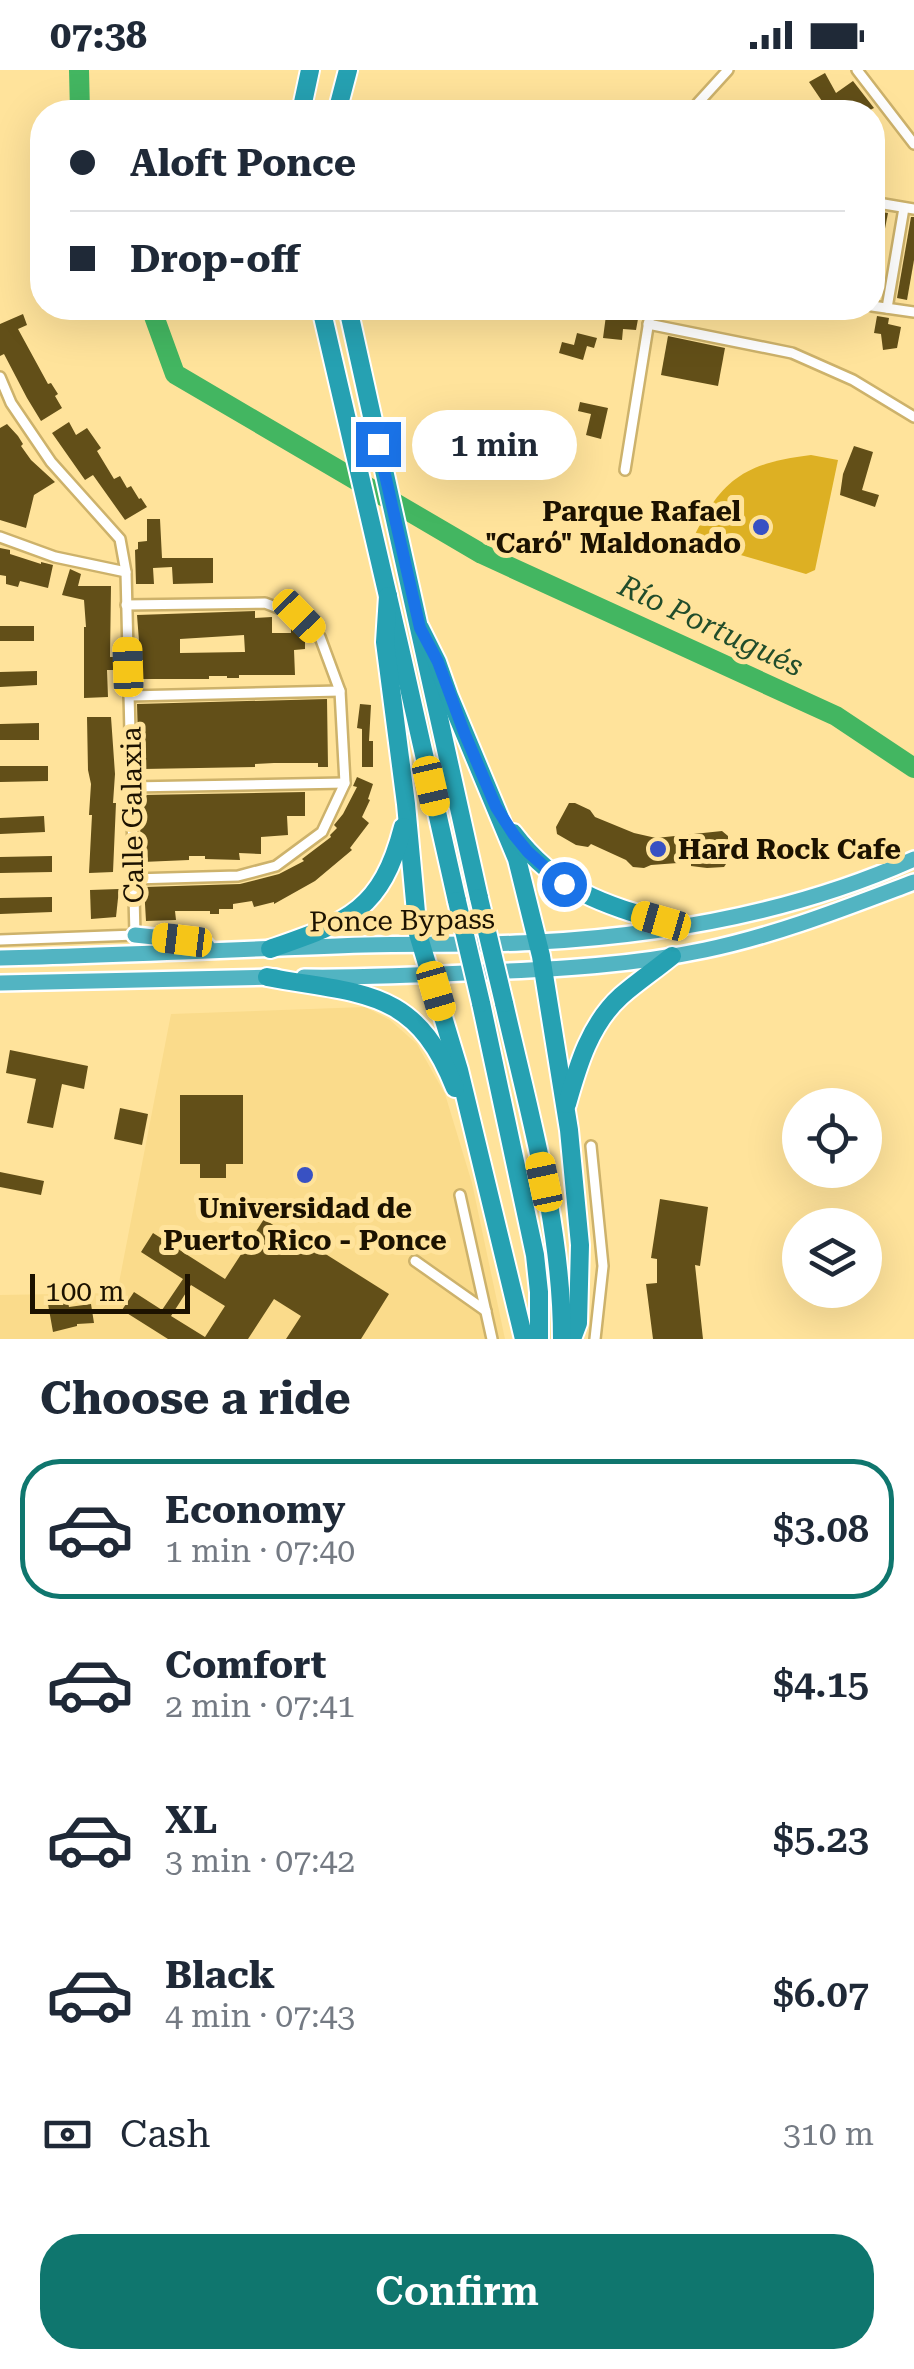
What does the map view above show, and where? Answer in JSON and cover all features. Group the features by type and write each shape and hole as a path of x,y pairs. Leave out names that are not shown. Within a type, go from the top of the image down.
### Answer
{"highway":[{"path":"301,70 301,100"},
{"path":"304,100 310,70"},
{"path":"330,100 335,70"},
{"path":"340,100 348,70"},
{"path":"324,320 388,596 418,934 459,1070 524,1339"},
{"path":"351,320 420,628 524,878 538,942 566,1109 580,1245 578,1323 572,1339"},
{"path":"393,645 481,1003 535,1255 540,1292 539,1339"},
{"path":"431,659 479,898 558,1252 562,1339"},
{"path":"496,807 528,852 564,884 616,908 681,927"},
{"path":"270,949 324,931 363,906 387,874 406,816"},
{"name":"Ponce Bypass","path":"0,958 538,942 681,927 788,905 907,863"},
{"name":"Ponce Bypass","path":"0,983 357,978 543,970 672,956 799,925 914,882"},
{"path":"135,935 182,940 220,951"},
{"path":"566,1109 586,1044 606,1012 672,956"},
{"path":"267,977 366,994 405,1014 440,1054 475,1134"}],"street":[{"path":"701,100 728,70"},
{"path":"856,70 880,100"},
{"path":"885,107 914,144"},
{"path":"909,208 886,308 914,312"},
{"path":"625,470 649,320"},
{"path":"648,324 792,353 853,380 914,417"},
{"name":"Calle Galaxia","path":"0,377 12,403 51,462 120,538 126,572 135,935"},
{"path":"0,410 12,403"},
{"path":"0,537 56,557 126,572"},
{"path":"126,605 265,603 299,616 320,637 340,692 345,783 322,832 276,866 238,876 133,878"},
{"path":"129,696 340,692"},
{"path":"131,787 345,783"},
{"path":"0,940 135,935"},
{"path":"591,1146 603,1266 595,1339"},
{"path":"460,1195 492,1339"},
{"path":"416,1261 486,1311"}],"shaded area":[{"name":"Parque Rafael \"Caró\" Maldonado","path":"811,455 838,460 815,570 806,574 692,541 713,503 737,478 768,463"},
{"name":"Universidad de Puerto Rico - Ponce","path":"365,1007 390,1020 417,1044 445,1094 472,1183 505,1339 0,1339 0,1295 117,1293 171,1014"}],"building":[{"path":"825,73 836,93 853,81 868,100 821,100 809,82"},
{"path":"911,217 914,260 907,300 897,298"},
{"path":"23,314 27,325 18,329 48,384 58,394 55,396 62,408 41,421 4,354 0,356 0,324"},
{"path":"885,317 889,318 888,324 901,327 897,348 883,350 881,334 874,333 876,320"},
{"path":"605,320 638,320 636,330 623,329 622,340 603,338"},
{"path":"577,333 597,338 594,348 587,346 583,360 559,353 562,342 574,345"},
{"path":"668,336 725,348 718,386 661,375"},
{"path":"580,402 608,408 601,439 586,435 591,414 578,411"},
{"path":"69,422 76,435 87,428 101,448 97,451 114,479 120,476 147,507 125,520 93,475 85,480 52,433"},
{"path":"7,424 31,460 55,482 34,495 26,528 0,520 0,428"},
{"path":"854,446 873,452 862,490 879,495 875,507 840,495"},
{"path":"147,519 160,519 162,558 213,558 213,583 173,584 172,567 153,568 154,584 136,584 135,550 138,542 147,541"},
{"path":"0,548 53,565 48,588 20,581 18,587 6,584 6,576 0,575"},
{"path":"70,569 81,574 78,586 111,586 113,670 107,670 108,697 84,698 84,600 62,595"},
{"path":"255,611 255,618 272,617 272,633 291,633 291,623 301,630 305,649 294,650 295,675 137,679 137,615","holes":["244,635 245,652 180,653 180,639"]},
{"path":"0,626 34,626 34,641 0,641"},
{"path":"37,671 37,685 0,687 0,672"},
{"path":"327,699 328,767 318,767 318,763 274,763 255,767 143,769 137,704"},
{"path":"360,704 371,705 369,741 373,741 373,767 362,767 362,729 357,728"},
{"path":"87,717 111,717 116,803 113,872 89,873 92,815"},
{"path":"39,723 39,740 0,740 0,724"},
{"path":"0,766 48,766 48,781 0,782"},
{"path":"357,777 373,784 362,817 369,823 352,850 315,881 274,904 233,904 233,909 219,909 219,914 175,911 176,920 146,921 144,887 240,884 279,874 304,861 337,828 334,825 357,787 353,786"},
{"path":"305,792 305,816 287,816 288,835 261,837 261,854 239,853 240,860 189,856 189,860 142,862 142,795"},
{"path":"569,803 634,833 656,838 722,831 728,836 728,861 724,867 691,866 691,862 633,867 591,844 576,845 557,834 556,827"},
{"path":"44,816 45,832 0,834 0,818"},
{"path":"52,856 52,872 0,873 0,857"},
{"path":"119,889 116,917 91,919 90,890"},
{"path":"52,897 52,912 0,914 0,898"},
{"path":"10,1050 88,1066 84,1089 62,1084 53,1128 27,1123 36,1079 6,1073"},
{"path":"180,1095 243,1095 243,1164 226,1164 226,1178 200,1178 200,1164 180,1164"},
{"path":"120,1108 148,1114 142,1145 114,1139"},
{"path":"0,1172 44,1181 41,1195 0,1187"},
{"path":"660,1199 708,1207 700,1266 695,1265 703,1339 653,1339 646,1284 657,1283 657,1259 651,1258"},
{"path":"264,1219 389,1294 361,1339 286,1339 301,1316 274,1299 248,1339 168,1339 122,1310 134,1292 162,1310 183,1279 141,1252 153,1233 225,1279","holes":["191,1285 225,1306 205,1337 171,1316"]},
{"path":"68,1302 69,1307 91,1304 94,1323 53,1332 48,1304"}],"waterway":[{"name":"Río Portugués","path":"79,70 80,100"},
{"name":"Río Portugués","path":"155,320 175,374 482,554 836,716 914,768"}],"place":[{"name":"Parque Rafael \"Caró\" Maldonado","path":"761,527"},
{"name":"Hard Rock Cafe","path":"658,849"},
{"name":"Universidad de Puerto Rico - Ponce","path":"305,1175"}],"route":[{"path":"378,444 420,628 438,662 496,807 528,852 564,884"}]}
